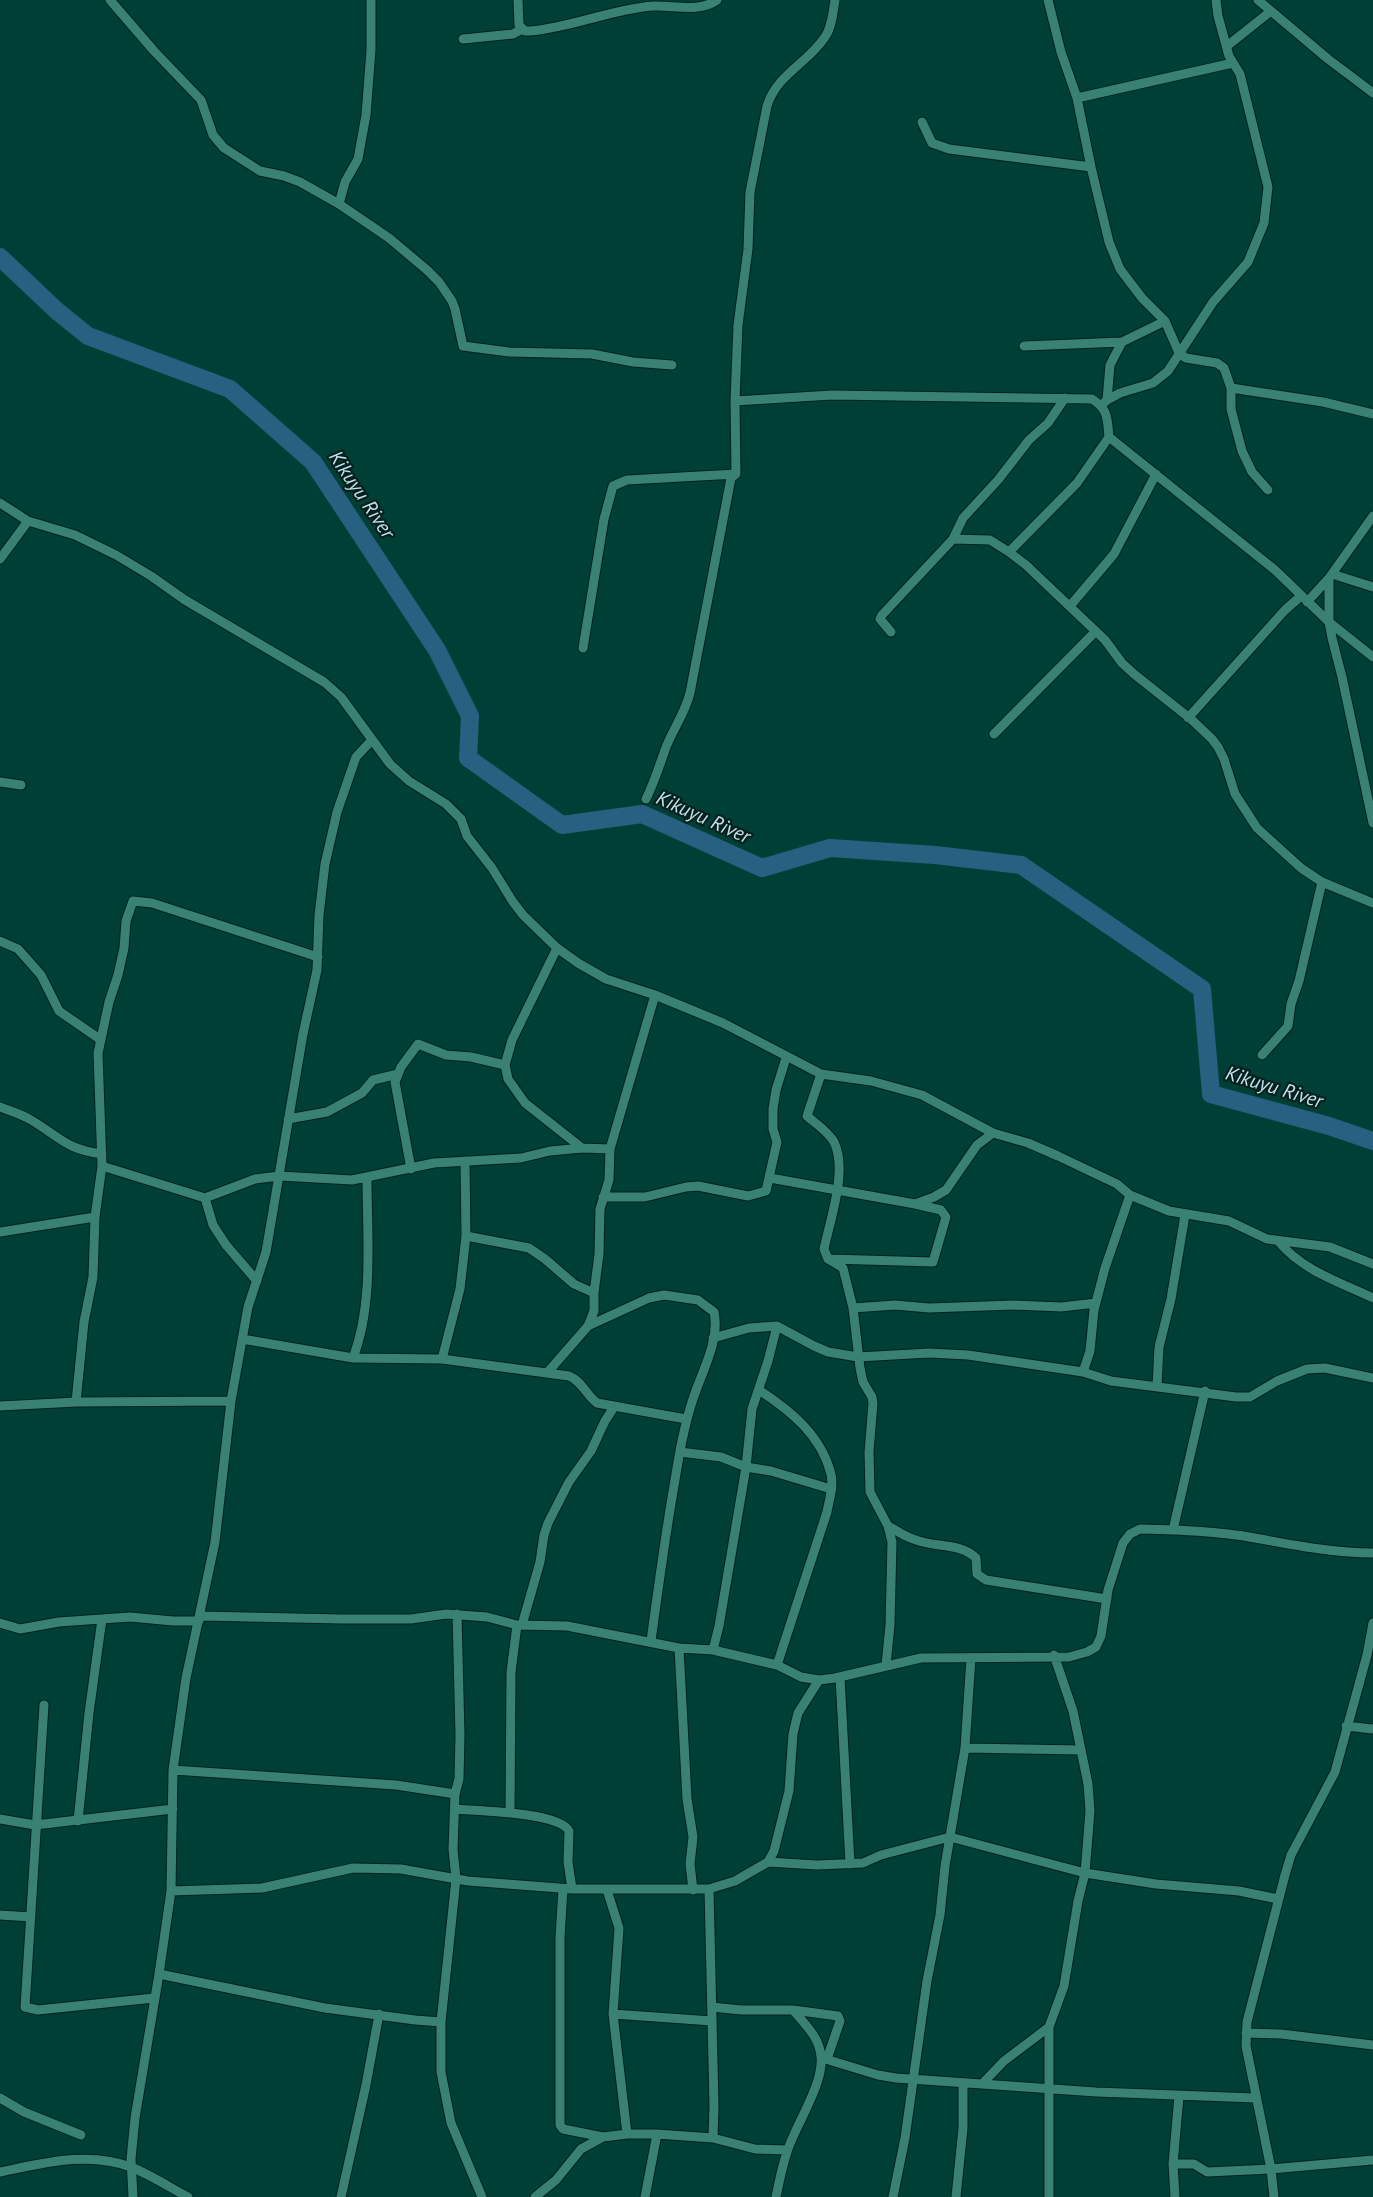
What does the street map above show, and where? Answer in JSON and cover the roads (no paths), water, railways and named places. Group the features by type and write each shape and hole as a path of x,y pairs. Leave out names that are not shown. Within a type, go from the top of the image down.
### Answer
{"street":[{"path":"110,0 201,100 213,135 224,148 260,171 285,176 300,182 339,204 389,238 439,282 455,309 463,346 508,351 592,354 633,362 672,365"},
{"path":"339,204 345,182 358,159 366,115 371,50 371,0"},
{"path":"518,0 517,16 522,29"},
{"path":"463,39 513,34 522,29 537,31 647,6 699,6 711,4 717,0"},
{"path":"736,474 735,401 738,325 747,249 750,192 767,106 777,84 826,37 835,0"},
{"path":"1048,0 1061,52 1077,98 1109,242 1119,269 1142,298 1165,321 1179,353 1186,358 1217,363 1224,368 1231,388 1232,409 1242,451 1252,472 1268,490"},
{"path":"735,401 832,395 1065,398 1104,402 1162,377 1213,302 1248,262 1264,223 1268,187 1240,74 1229,56 1216,0"},
{"path":"1258,0 1328,59 1373,93"},
{"path":"1227,46 1271,11"},
{"path":"1077,98 1233,63"},
{"path":"922,122 932,143 949,149 1045,163 1091,167"},
{"path":"1024,346 1122,342 1165,321"},
{"path":"1010,552 1077,483 1109,437 1104,402 1110,365 1122,342"},
{"path":"1231,388 1323,402 1373,414"},
{"path":"891,632 880,619 882,615 953,539 963,518 998,480 1029,440 1048,423 1065,398"},
{"path":"1109,437 1275,570 1329,622 1373,657"},
{"path":"583,648 604,519 613,486 627,480 736,474"},
{"path":"646,799 655,782 666,748 685,712 731,478 736,474"},
{"path":"1070,606 1114,554 1156,474"},
{"path":"0,503 28,521 75,535 116,555 185,600 324,682 341,698 390,764 402,775 438,798 460,819 467,836 492,868 513,902 557,948 606,979 655,995 723,1023 786,1058 821,1074 871,1081 922,1095 993,1133 1028,1143 1058,1156 1117,1184 1130,1195 1169,1211 1229,1221 1267,1239 1279,1242 1330,1247 1373,1264"},
{"path":"1188,718 1285,610 1304,599 1330,576 1373,516"},
{"path":"0,559 28,521"},
{"path":"953,539 990,540 1010,552 1070,606 1134,674 1188,718 1218,747 1235,794 1257,828 1301,868 1322,882 1373,903"},
{"path":"1330,576 1373,588"},
{"path":"1330,576 1329,622 1373,823"},
{"path":"994,734 1095,632"},
{"path":"133,2197 131,2159 135,2118 171,1891 173,1770 186,1678 215,1542 231,1401 248,1307 266,1252 303,1034 317,970 319,915 325,864 337,812 356,757 371,741"},
{"path":"0,782 21,785"},
{"path":"1262,1055 1288,1026 1291,1004 1304,963 1322,882"},
{"path":"76,1402 84,1322 93,1277 95,1217 102,1166 98,1053 124,948 126,921 133,901 152,903 318,957"},
{"path":"0,941 18,949 41,975 59,1011 101,1040"},
{"path":"557,948 512,1040 506,1065 508,1079 525,1103 582,1148"},
{"path":"547,1373 588,1326 594,1311 600,1209 609,1180 609,1149 655,995"},
{"path":"411,1169 395,1082 418,1044 446,1055 471,1057 506,1065"},
{"path":"603,1197 645,1197 698,1186 747,1196 766,1191 777,1142 773,1130 773,1109 786,1058"},
{"path":"288,1119 327,1112 362,1093 373,1080 398,1074"},
{"path":"821,1074 807,1116 833,1141 837,1152 839,1183 824,1249 828,1259 843,1268 853,1308 863,1382 873,1403 869,1452 870,1492 888,1526 892,1542 890,1625 886,1665"},
{"path":"0,1107 29,1119 65,1144 82,1151 102,1154"},
{"path":"915,1204 945,1190 977,1144 993,1133"},
{"path":"102,1166 205,1198 250,1180 279,1176 352,1180 434,1163 521,1158 550,1151 582,1148 609,1149"},
{"path":"442,1359 460,1289 466,1236 465,1161"},
{"path":"353,1358 359,1341 366,1293 367,1178"},
{"path":"770,1178 915,1204 941,1210 946,1217 933,1262 828,1259"},
{"path":"1083,1372 1090,1351 1096,1304 1105,1268 1130,1195"},
{"path":"205,1198 213,1225 226,1245 256,1281"},
{"path":"1157,1386 1159,1347 1171,1299 1185,1215"},
{"path":"0,1232 95,1217"},
{"path":"466,1236 529,1248 574,1284 594,1293"},
{"path":"1279,1242 1288,1254 1304,1265 1373,1298"},
{"path":"588,1326 649,1298 664,1295 698,1300 709,1306 716,1320 714,1338 686,1419 665,1535 651,1641"},
{"path":"853,1308 895,1305 929,1308 1014,1305 1060,1307 1096,1304"},
{"path":"714,1338 749,1328 777,1326 828,1352 858,1357 929,1353 968,1355 1083,1372 1111,1381 1204,1391 1236,1397 1250,1396 1306,1369 1325,1368 1373,1378"},
{"path":"713,1650 746,1467 752,1409 777,1326"},
{"path":"242,1339 353,1358 442,1359 547,1373 574,1378 597,1403 686,1419"},
{"path":"759,1390 779,1403 806,1426 815,1439 831,1475 827,1512 777,1665"},
{"path":"1173,1530 1204,1391"},
{"path":"0,1406 76,1402 231,1401"},
{"path":"510,1813 511,1672 519,1625 540,1562 548,1523 569,1482 591,1451 605,1421 615,1407"},
{"path":"680,1452 721,1457 746,1467 771,1471 831,1490"},
{"path":"888,1526 914,1540 968,1550 976,1558 978,1574 986,1580 1107,1599"},
{"path":"0,1623 20,1629 59,1622 130,1617 173,1621 200,1618 411,1620 457,1614 487,1617 519,1625 567,1626 679,1648 713,1650 777,1665 801,1677 819,1680 886,1665 938,1657 1079,1655 1096,1647 1101,1636 1107,1599 1123,1543 1131,1533 1140,1529 1253,1538 1332,1551 1373,1552"},
{"path":"457,1614 460,1754 459,1779 455,1794 453,1848 456,1879 441,2022 441,2072 451,2123 482,2197"},
{"path":"78,1821 89,1713 102,1619"},
{"path":"1274,2197 1271,2169 1255,2098 1246,2033 1278,1899 1291,1856 1335,1772 1367,1655 1373,1623"},
{"path":"679,1648 687,1799 693,1837 690,1864 693,1890"},
{"path":"1049,2197 1049,2027 1064,1986 1070,1960 1078,1902 1085,1873 1090,1811 1088,1784 1073,1711 1054,1655"},
{"path":"893,2197 905,2139 927,1981 940,1915 965,1748 971,1658"},
{"path":"840,1677 850,1864"},
{"path":"171,1891 262,1888 353,1868 401,1869 456,1879 568,1889 709,1890 747,1876 768,1862 774,1851 789,1791 793,1734 798,1713 819,1680"},
{"path":"44,1705 25,2007 38,2010 154,1998"},
{"path":"1346,1726 1373,1729"},
{"path":"965,1748 1081,1750"},
{"path":"173,1770 396,1785 455,1794"},
{"path":"0,1819 35,1825 173,1809"},
{"path":"455,1809 510,1813 549,1819 568,1828 568,1889 560,1936 560,2125 563,2129 603,2137 657,2133 712,2138 755,2150 787,2150"},
{"path":"768,1862 817,1865 863,1863 881,1855 950,1837 1085,1873 1278,1899"},
{"path":"607,1890 620,1928 613,2014 627,2134"},
{"path":"709,1890 714,2106 712,2138"},
{"path":"0,1915 31,1917"},
{"path":"159,1974 325,2008 441,2022"},
{"path":"712,2007 741,2010 793,2010 840,2018 819,2076 787,2150 776,2197"},
{"path":"793,2010 814,2035 824,2059"},
{"path":"341,2197 379,2014"},
{"path":"613,2014 712,2021"},
{"path":"982,2084 1004,2061 1049,2027"},
{"path":"1246,2033 1281,2034 1373,2045"},
{"path":"824,2059 878,2075 913,2079 1049,2090 1255,2098"},
{"path":"956,2197 963,2128 963,2083"},
{"path":"1175,2197 1173,2164 1179,2096"},
{"path":"0,2098 24,2112 81,2135"},
{"path":"645,2197 657,2133"},
{"path":"535,2197 556,2180 581,2149 603,2137"},
{"path":"0,2172 43,2163 99,2158 133,2168 156,2178 188,2197"},
{"path":"1173,2164 1194,2164 1207,2172 1373,2160"}],"waterway":[{"name":"Kikuyu River","path":"0,257 57,311 88,336 230,389 313,462 437,650 470,716 468,758 562,825 642,814 762,868 830,848 935,855 1021,865 1202,989 1211,1094 1329,1126 1373,1141"}]}
